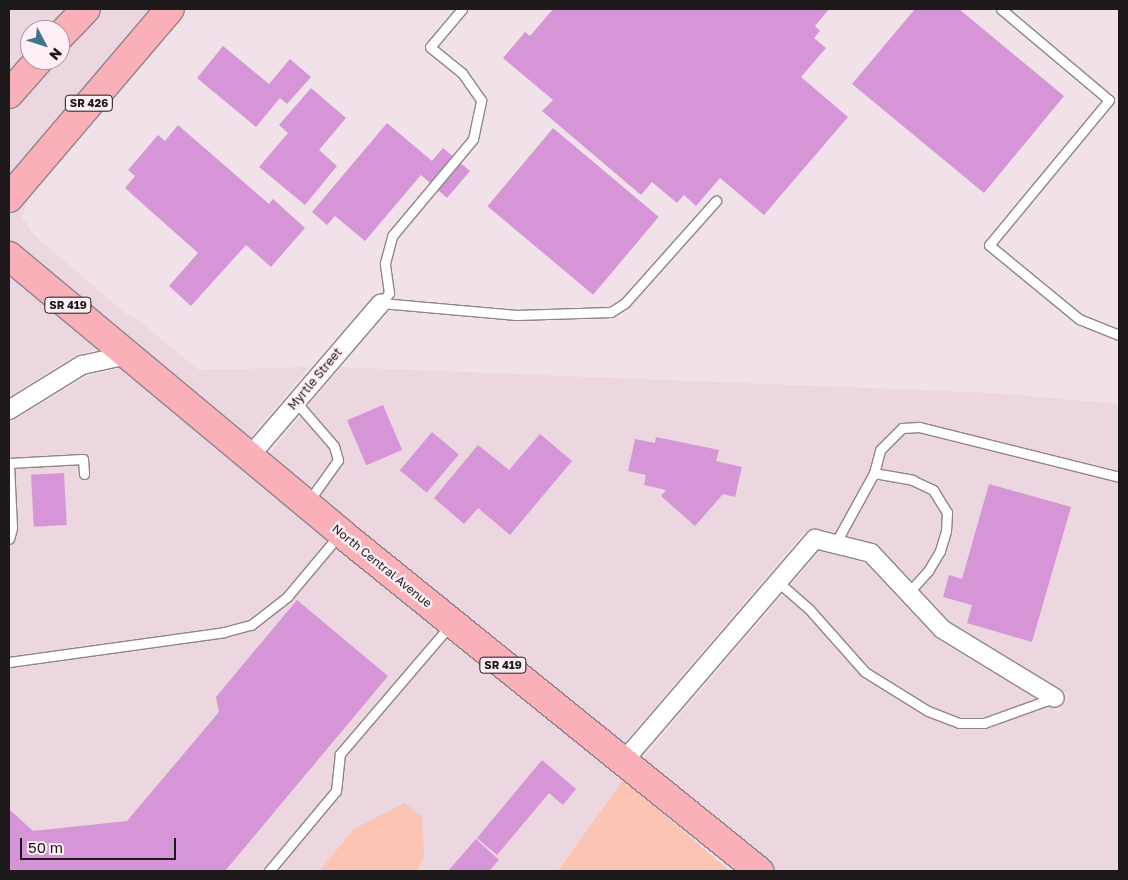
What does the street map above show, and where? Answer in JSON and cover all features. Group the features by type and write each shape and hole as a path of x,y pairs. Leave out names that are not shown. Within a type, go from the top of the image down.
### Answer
{"main road":[{"path":"70,26 86,9"},
{"name":"SR 426","path":"9,198 170,9"},
{"path":"9,94 29,70"},
{"name":"North Central Avenue","path":"9,256 340,533 622,763 758,871"}],"street":[{"name":"Myrtle Street","path":"250,456 382,303"},
{"path":"9,410 82,365 128,354"},
{"path":"622,763 815,539 871,553 942,629 1055,698"}],"lane":[{"path":"382,303 390,293 385,263 392,236 473,139 481,100 462,73 430,47 462,9"},
{"path":"1001,9 1109,100 989,245 1079,319 1119,335"},
{"path":"382,303 516,315 611,312 626,303 716,201"},
{"path":"296,402 334,446 338,460 307,504"},
{"path":"835,544 874,473 880,450 891,436 902,428 919,428 1119,477"},
{"path":"9,539 12,528 9,463 83,459 84,474"},
{"path":"874,473 912,480 933,490 947,512 946,531 940,551 928,571 908,593"},
{"path":"9,662 224,632 251,625 287,596 340,533"},
{"path":"778,582 809,609 865,672 928,711 959,723 984,723 1055,698"},
{"path":"269,871 336,791 340,754 452,624"}],"shaded area":[{"path":"9,9 154,9 9,179"},
{"path":"187,9 30,195 22,217 33,234 125,313 138,320 199,370 309,367 248,440 137,349 135,341 129,342 9,242 9,216"},
{"path":"9,270 103,348 78,354 9,396"},
{"path":"125,367 624,779 558,871 418,871 424,854 354,829 319,871 9,871 9,423 88,376"},
{"path":"341,367 992,393 1119,404 1119,871 776,871 639,763 820,551 866,563 937,639 1059,713 1070,695 949,621 879,546 816,528 805,531 620,748 267,456"},
{"path":"623,780 730,871 558,871"},
{"path":"405,803 422,817 424,854 418,871 319,871 354,829"}],"building":[{"path":"553,9 829,9 815,26 820,31 814,38 826,48 801,77 848,117 764,215 720,178 696,206 684,195 677,203 652,182 641,195 542,111 553,100 503,58 525,32 530,36"},
{"path":"915,9 959,9 1064,96 984,193 852,84"},
{"path":"223,46 269,84 290,59 311,77 287,104 280,98 256,127 197,78"},
{"path":"311,88 346,118 319,150 337,166 305,205 259,167 288,133 279,125"},
{"path":"387,123 432,161 443,148 470,171 447,198 421,175 365,241 335,216 327,225 312,212"},
{"path":"178,125 269,204 273,199 305,228 271,267 246,245 191,306 169,286 198,253 125,188 135,176 128,170 158,135 165,141"},
{"path":"553,128 659,217 593,295 487,206"},
{"path":"383,405 402,450 366,465 347,420"},
{"path":"432,432 459,454 427,493 400,470"},
{"path":"540,434 572,461 510,535 478,508 464,524 434,498 478,445 509,470"},
{"path":"656,437 719,450 716,461 742,467 735,497 723,494 695,526 661,496 666,490 644,485 646,475 628,471 635,439 655,443"},
{"path":"64,473 67,525 34,527 31,475"},
{"path":"989,484 1071,507 1032,642 967,623 972,605 943,597 949,575 962,579"},
{"path":"297,600 388,676 225,871 9,871 9,809 33,831 127,821 219,712 216,697"},
{"path":"542,760 576,789 563,805 549,793 497,855 477,838"},
{"path":"476,839 499,860 489,871 448,871"}]}
